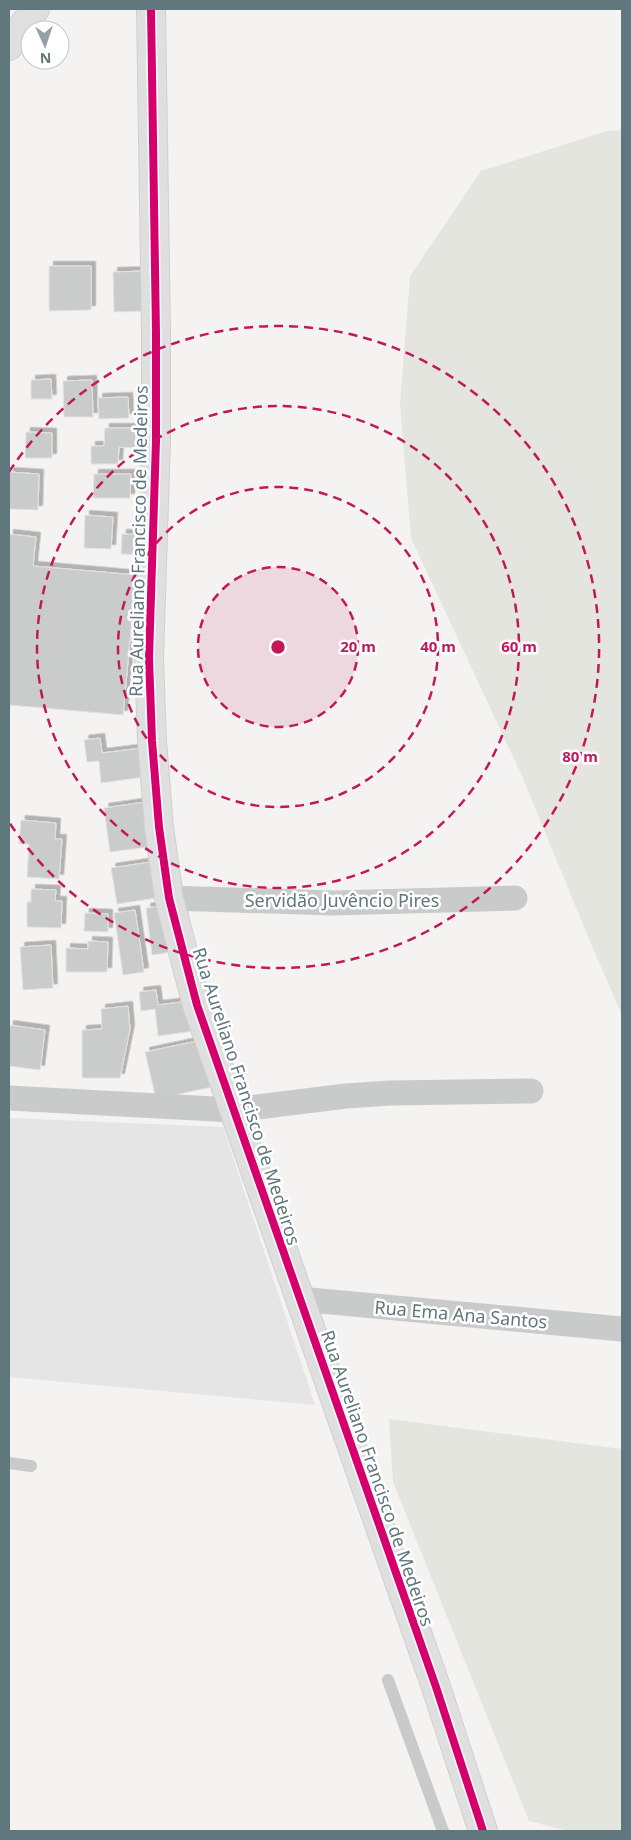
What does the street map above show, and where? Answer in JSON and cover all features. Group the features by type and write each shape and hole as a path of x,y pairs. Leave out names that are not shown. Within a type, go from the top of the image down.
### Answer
{"main road":[{"path":"9,46 34,9"},
{"name":"Rua Aureliano Francisco de Medeiros","path":"151,9 156,441 149,658 152,741 159,827 169,898 197,1005 436,1688 483,1831"}],"street":[{"name":"Servidão Juvêncio Pires","path":"169,898 334,903 515,898"},
{"path":"9,1098 233,1110 391,1093 531,1091"},
{"name":"Rua Ema Ana Santos","path":"299,1299 622,1329"}],"lane":[{"path":"9,1463 31,1466"},
{"path":"388,1680 443,1831"}],"shaded area":[{"path":"622,130 622,1015 521,774 411,538 400,404 410,276 481,171 607,131"},
{"path":"9,1118 223,1127 315,1405 9,1377"},
{"path":"389,1419 622,1449 622,1831 568,1831 529,1821 393,1482"}],"building":[{"path":"49,266 91,266 91,310 49,311"},
{"path":"148,271 149,311 114,312 113,272"},
{"path":"51,379 52,399 31,399 31,380"},
{"path":"92,380 93,417 64,417 63,381"},
{"path":"128,397 129,418 99,419 98,398"},
{"path":"105,428 136,428 135,448 119,447 118,464 91,464 91,446 104,446"},
{"path":"26,432 52,433 52,458 25,458"},
{"path":"9,472 39,474 38,510 9,509"},
{"path":"94,474 131,474 130,498 93,498"},
{"path":"85,515 113,517 111,549 84,548"},
{"path":"9,534 36,537 33,566 136,575 123,715 9,705"},
{"path":"122,534 149,535 148,555 121,554"},
{"path":"100,738 102,753 142,748 145,777 101,783 99,761 87,762 84,740"},
{"path":"145,802 157,846 110,852 104,808"},
{"path":"21,820 56,823 55,839 62,839 59,879 27,877 29,844 19,844"},
{"path":"157,861 163,897 117,904 111,868"},
{"path":"31,889 56,890 55,901 62,901 61,928 27,927 27,902 31,902"},
{"path":"166,905 172,952 152,955 146,908"},
{"path":"135,910 144,972 123,975 114,913"},
{"path":"85,913 108,914 108,932 84,931"},
{"path":"88,941 108,942 107,972 66,972 66,948 88,949"},
{"path":"51,945 53,988 23,990 20,947"},
{"path":"156,990 158,1005 190,1001 194,1031 158,1036 155,1009 141,1011 139,992"},
{"path":"128,1006 130,1029 120,1078 82,1078 82,1030 102,1029 101,1009"},
{"path":"9,1025 45,1030 40,1070 9,1066"},
{"path":"202,1040 212,1087 156,1099 145,1052"}],"cycle path":[{"path":"151,9 156,441 149,658 152,741 159,827 169,898 197,1005 436,1687 483,1831"}]}
